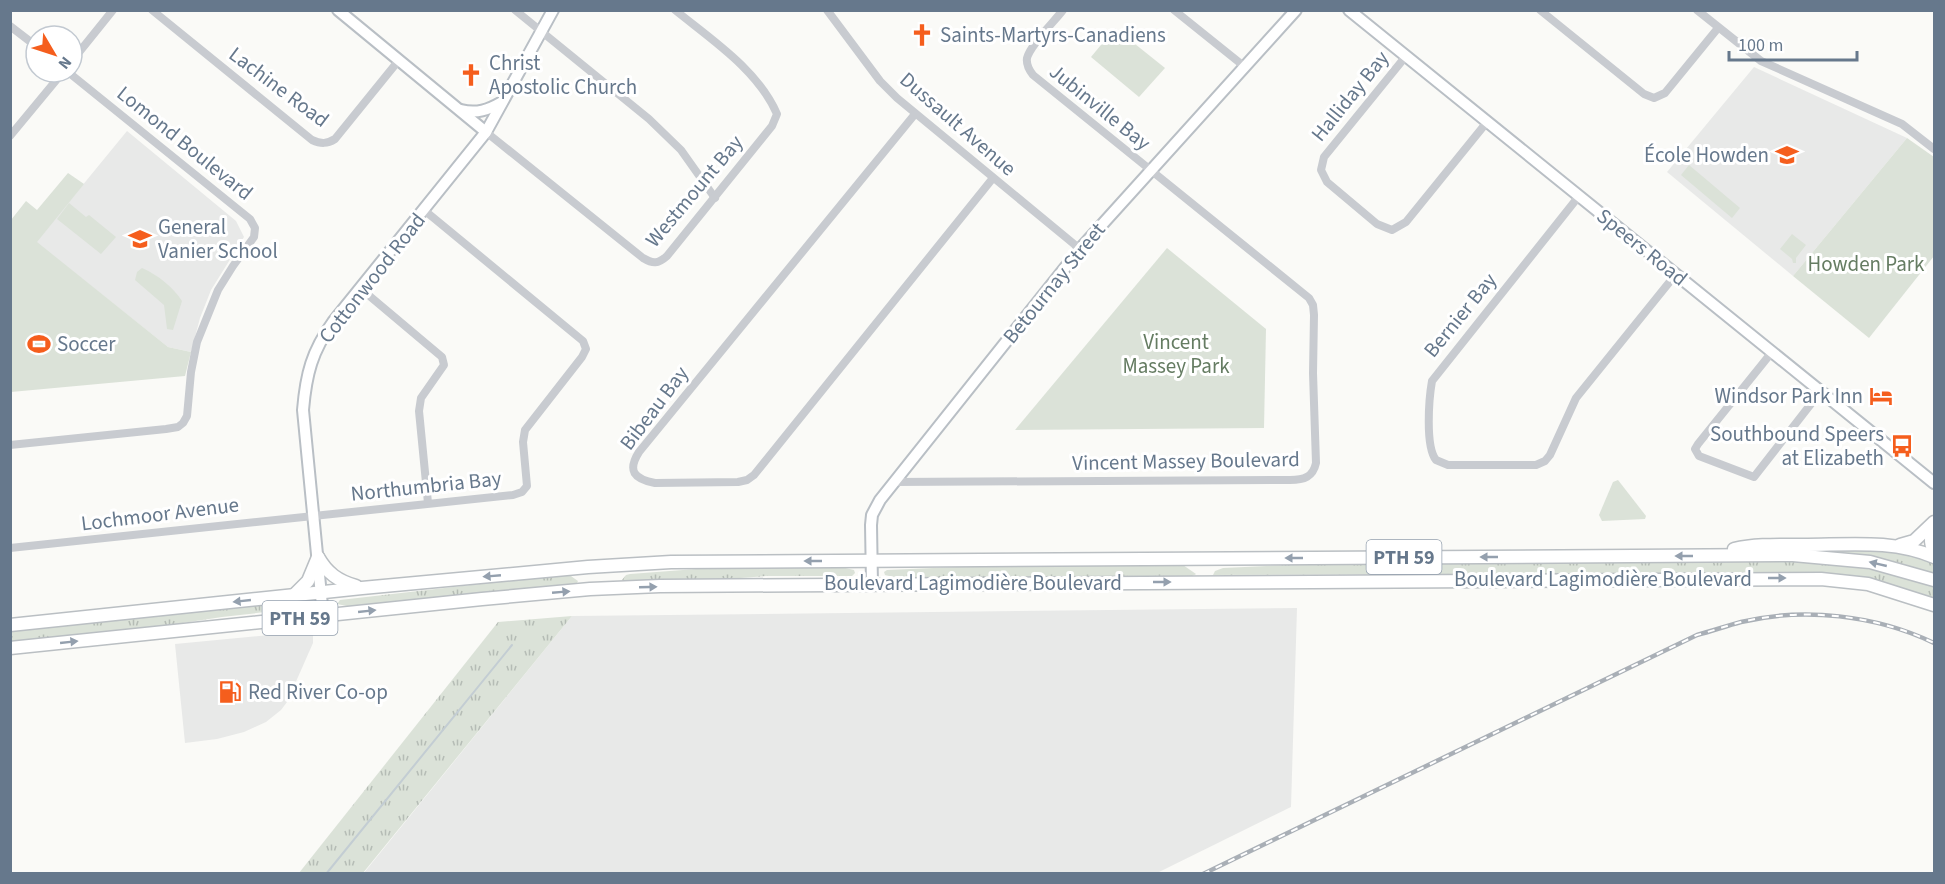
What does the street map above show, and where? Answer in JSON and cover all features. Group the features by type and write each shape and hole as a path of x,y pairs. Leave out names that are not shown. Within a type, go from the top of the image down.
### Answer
{"main road":[{"path":"1896,546 1907,545 1914,541 1935,522"},
{"path":"1935,522 1931,537 1931,544 1935,551"},
{"path":"1708,555 1740,547 1880,544 1914,549 1935,557"},
{"name":"Boulevard Lagimodière Boulevard","path":"10,625 362,588 608,565 671,562 1708,555 1828,557 1870,562 1935,580"},
{"path":"318,557 337,579 362,588"},
{"path":"294,596 308,582 318,557"},
{"path":"1202,558 1202,582"},
{"name":"Boulevard Lagimodière Boulevard","path":"10,648 590,590 751,585 1821,579 1868,584 1935,605"}],"street":[{"path":"84,46 113,10"},
{"name":"Lachine Road","path":"152,10 312,140 320,144 329,143 335,139 399,60"},
{"path":"338,10 486,132"},
{"path":"515,10 669,137 715,198"},
{"name":"Cottonwood Road","path":"323,616 303,410 310,362 321,338 486,132 553,10"},
{"name":"Westmount Bay","path":"486,132 651,263 660,262 772,126 777,114 773,104 750,74 675,10"},
{"name":"Dussault Avenue","path":"827,10 880,81 915,114 1080,249"},
{"name":"Jubinville Bay","path":"1063,10 1030,51 1027,60 1028,69 1150,171"},
{"path":"1174,10 1245,67"},
{"name":"Betournay Street","path":"872,584 872,515 880,500 1080,249 1296,10"},
{"name":"Speers Road","path":"1349,10 1935,483"},
{"path":"1540,10 1644,94 1654,98 1665,93 1718,28"},
{"path":"1697,10 1761,61 1902,124 1935,149"},
{"path":"10,26 24,37"},
{"name":"Halliday Bay","path":"1406,56 1324,157 1321,170 1327,182 1377,224 1392,230 1406,222 1487,122"},
{"path":"10,136 53,84"},
{"name":"Lomond Boulevard","path":"10,445 166,429 178,427 183,423 187,416 191,372 197,342 208,312 233,266 254,237 255,228 250,219 83,84"},
{"path":"459,110 483,111 502,102"},
{"name":"Bibeau Bay","path":"915,114 639,452 633,461 632,468 636,476 644,481 655,483 738,482 754,475 993,178"},
{"name":"Vincent Massey Boulevard","path":"894,482 1301,480 1309,477 1314,471 1316,463 1314,315 1310,298 1150,171"},
{"name":"Bernier Bay","path":"1579,196 1432,381 1430,448 1436,460 1448,465 1536,465 1545,461 1550,455 1576,398 1676,274"},
{"name":"Northumbria Bay","path":"315,515 513,495 522,492 527,486 523,442 525,430 586,349 579,336 424,210"},
{"path":"360,288 442,357 444,365 421,399 419,411 428,503"},
{"path":"1772,352 1698,444 1695,449 1699,456 1754,477 1821,391"},
{"name":"Lochmoor Avenue","path":"10,548 315,515"}],"shaded area":[{"name":"École Howden","path":"1754,67 1907,138 1793,276 1667,172"},
{"name":"General Vanier School","path":"127,131 236,221 244,237 211,290 200,318 191,352 168,347 36,242"},
{"path":"1297,608 1291,807 1157,873 363,874 572,616"},
{"path":"313,631 313,643 287,702 281,710 266,722 244,732 217,739 185,743 175,644"}],"green space":[{"path":"1115,28 1165,68 1139,97 1091,57"},
{"name":"Howden Park","path":"1907,138 1934,157 1934,256 1869,338 1793,276"},
{"path":"1689,165 1740,208 1732,218 1681,175"},
{"path":"68,173 84,184 37,242 168,347 191,352 185,376 11,392 11,220 26,201 37,210"},
{"path":"69,203 86,217 89,215 116,237 101,254 57,219"},
{"path":"1792,234 1806,245 1796,258 1796,263 1793,263 1792,259 1780,249"},
{"name":"Vincent Massey Park","path":"1167,248 1266,329 1264,428 1015,430"},
{"path":"142,268 165,282 182,301 173,330 167,329 164,305 135,280 137,272"},
{"path":"1618,480 1646,516 1645,519 1602,521 1599,515 1613,482"},
{"path":"1887,549 1934,561 1934,575 1871,557 1806,550"},
{"path":"1783,561 1841,565 1897,575 1934,586 1934,600 1899,587 1861,579 1786,573 1213,575 1215,571 1223,568 1329,563"},
{"path":"1003,565 1183,565 1196,574 1190,577 901,579 885,575 884,572 887,570"},
{"path":"736,566 837,566 854,570 855,573 852,576 766,576 624,582 622,580 630,574"},
{"path":"568,574 578,581 576,585 352,607 337,604 340,600"},
{"path":"297,600 309,604 310,607 143,629 11,643 10,630"},
{"path":"572,616 363,873 299,873 498,622"}],"waterway":[{"path":"326,874 512,645"}],"railway":[{"path":"1203,874 1697,635 1765,617 1814,615 1864,620 1912,633 1934,643"}],"place":[{"name":"Saints-Martyrs-Canadiens","path":"922,35"},
{"name":"Christ Apostolic Church","path":"471,75"},
{"name":"École Howden","path":"1787,155"},
{"name":"General Vanier School","path":"140,239"},
{"name":"Soccer","path":"39,344"},
{"name":"Windsor Park Inn","path":"1881,396"},
{"name":"Southbound Speers at Elizabeth","path":"1902,446"},
{"name":"Red River Co-op","path":"230,692"}]}
